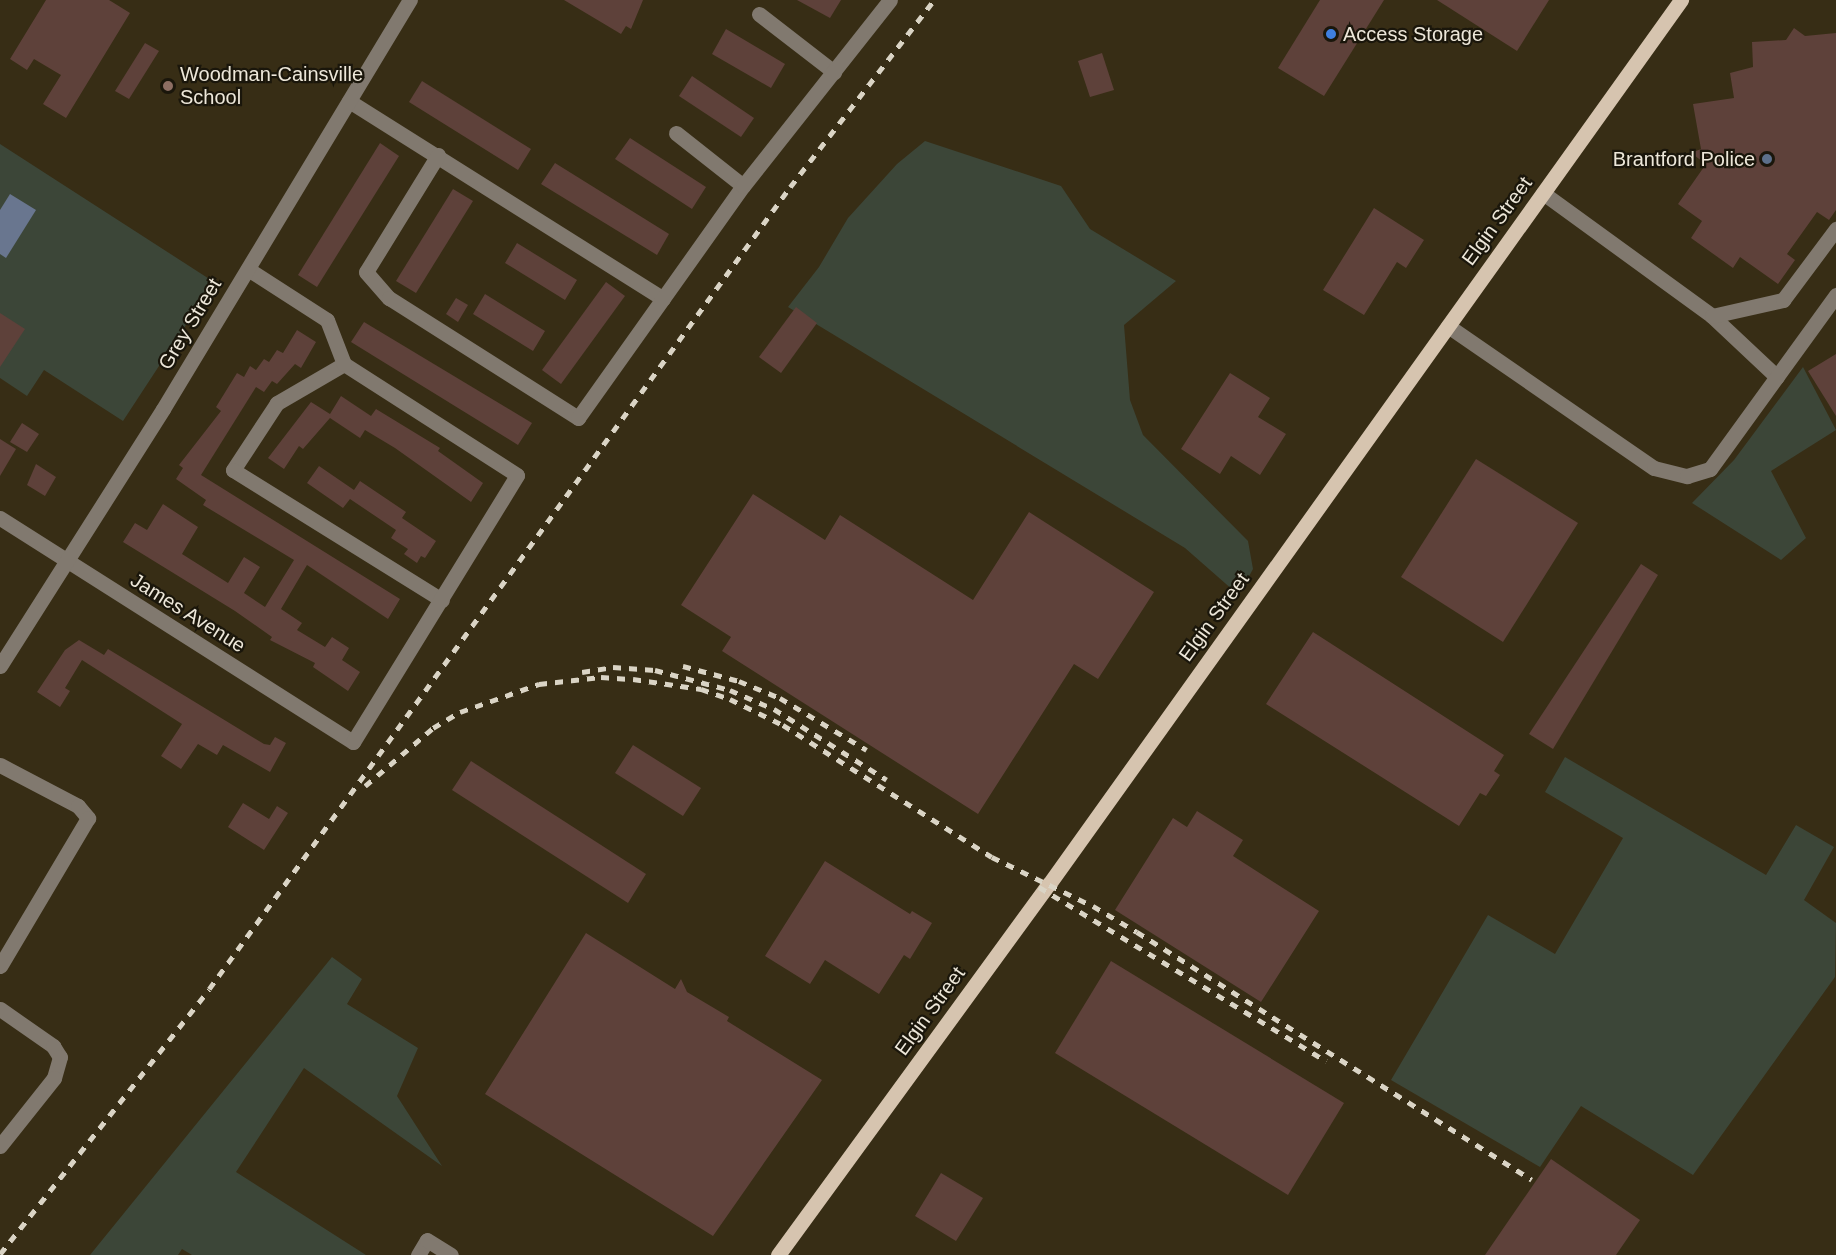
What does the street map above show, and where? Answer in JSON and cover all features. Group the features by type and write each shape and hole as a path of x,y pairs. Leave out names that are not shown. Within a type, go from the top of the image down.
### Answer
{"main road":[{"name":"Elgin Street","path":"777,1255 1681,0"}],"street":[{"name":"Grey Street","path":"0,666 248,268 410,0"},
{"path":"438,155 366,272 399,304 578,418 744,186 890,0"},
{"path":"759,14 834,72"},
{"path":"350,101 663,299"},
{"path":"676,133 744,186"},
{"path":"1543,193 1712,316 1777,377"},
{"path":"1712,316 1783,300 1836,229"},
{"path":"248,268 327,320 344,364 517,475 441,600 233,470 277,403 344,364"},
{"path":"1448,326 1654,468 1687,476 1710,470 1836,295"},
{"name":"James Avenue","path":"0,518 353,742 441,600"},
{"path":"0,765 70,801 88,818 0,966"},
{"path":"0,1009 53,1046 60,1057 54,1078 0,1146"},
{"path":"418,1255 428,1240 451,1255"}],"green space":[{"path":"925,141 1061,186 1090,229 1176,281 1124,325 1130,400 1143,435 1248,541 1253,569 1243,587 1234,591 1185,548 788,307 819,267 848,218 897,164"},
{"path":"0,144 214,282 123,421 44,370 27,396 0,378"},
{"path":"1803,367 1836,430 1771,471 1806,538 1781,560 1692,503 1734,460"},
{"path":"1565,757 1766,875 1796,825 1834,847 1804,900 1836,923 1835,977 1693,1175 1581,1106 1540,1167 1391,1080 1488,915 1555,954 1623,838 1545,792"},
{"path":"332,957 362,979 347,1004 418,1048 397,1096 442,1166 304,1068 236,1172 366,1255 192,1255 182,1249 178,1255 90,1255"}],"water":[{"path":"10,194 36,210 6,258 0,254 0,210"}],"building":[{"path":"46,0 109,0 130,13 66,118 43,104 61,75 34,59 27,70 10,59"},
{"path":"564,0 643,0 631,29 626,26 621,34"},
{"path":"797,0 841,0 830,18"},
{"name":"Access Storage","path":"1320,0 1384,0 1324,96 1278,68"},
{"name":"Access Storage","path":"1437,0 1549,0 1517,51"},
{"name":"Brantford Police","path":"1794,28 1805,36 1836,33 1836,210 1829,220 1817,212 1787,254 1795,260 1778,284 1740,257 1733,268 1691,238 1702,221 1678,204 1706,164 1691,153 1701,149 1693,104 1734,98 1730,73 1753,67 1752,42 1786,40"},
{"path":"726,29 785,64 771,88 712,54"},
{"path":"145,43 159,51 129,99 115,91"},
{"path":"1102,53 1114,90 1090,97 1078,61"},
{"path":"692,76 754,118 741,137 679,96"},
{"path":"422,81 531,149 518,170 409,102"},
{"path":"630,138 706,187 692,209 615,159"},
{"path":"380,143 399,156 317,287 298,275"},
{"path":"555,163 669,234 657,255 541,184"},
{"path":"453,189 473,201 416,293 396,281"},
{"path":"1374,208 1424,240 1406,268 1397,262 1364,315 1323,290"},
{"path":"517,243 577,280 565,300 505,263"},
{"path":"606,282 625,296 561,384 542,370"},
{"path":"485,294 545,331 533,351 473,314"},
{"path":"456,298 468,305 458,322 446,314"},
{"path":"796,307 817,323 781,373 759,357"},
{"path":"0,313 25,329 0,367"},
{"path":"364,322 532,423 518,445 351,342"},
{"path":"297,330 316,342 301,368 295,364 277,384 272,381 264,392 256,387 201,475 400,599 388,619 307,565 281,609 302,623 297,630 325,647 332,637 349,648 342,660 360,672 348,691 313,667 315,663 270,640 272,637 235,611 123,542 135,523 147,530 163,504 198,527 182,554 228,583 244,557 260,567 244,593 265,607 294,560 203,505 206,500 176,479 183,468 179,465 221,411 216,407 237,373 244,377 250,366 256,370 264,359 269,362 277,350 283,353"},
{"path":"1836,354 1836,416 1808,371"},
{"path":"1230,373 1270,398 1258,417 1286,434 1260,475 1231,456 1220,474 1181,449"},
{"path":"341,396 371,416 376,409 440,448 438,451 483,483 471,502 395,448 365,430 360,438 330,418 303,449 299,446 284,469 268,458 311,402 330,414"},
{"path":"22,423 39,434 27,452 10,442"},
{"path":"0,439 16,449 0,476"},
{"path":"1476,459 1578,523 1503,642 1401,577"},
{"path":"36,464 56,477 45,496 27,485"},
{"path":"319,466 354,490 360,481 406,512 402,518 436,541 425,558 421,556 417,563 404,554 408,549 391,538 396,530 350,499 343,508 307,483"},
{"path":"753,494 825,540 840,515 973,600 1029,512 1154,592 1098,679 1074,664 978,814 722,651 731,637 681,605"},
{"path":"1641,564 1658,575 1553,749 1529,734"},
{"path":"1313,632 1504,755 1494,771 1500,775 1486,796 1480,793 1459,826 1266,704"},
{"path":"79,640 104,655 108,649 264,744 270,745 275,737 286,743 270,772 223,745 217,755 198,744 181,769 161,756 182,724 82,660 65,688 70,691 60,707 37,692 65,650"},
{"path":"633,745 701,788 683,816 615,773"},
{"path":"471,761 646,874 628,903 452,790"},
{"path":"243,803 269,819 277,806 288,813 264,850 228,827"},
{"path":"1197,811 1243,840 1233,856 1319,911 1261,1002 1115,910 1173,818 1187,827"},
{"path":"825,861 910,914 912,911 932,923 910,959 904,955 879,994 825,960 810,984 765,956"},
{"path":"586,933 675,989 681,979 687,992 729,1017 727,1021 822,1080 713,1236 485,1094"},
{"path":"1111,961 1344,1103 1288,1195 1055,1053"},
{"path":"1551,1159 1640,1220 1616,1255 1485,1255"},
{"path":"941,1173 983,1198 956,1241 915,1216"}],"railway":[{"path":"0,1254 209,989 790,187 934,0"},
{"path":"683,666 739,681 780,698 867,750"},
{"path":"582,672 613,667 655,670 730,690 774,709 887,780"},
{"path":"365,786 433,728 460,712 539,684 601,677 633,679 701,689 730,699 783,725 992,857 1093,906 1532,1180"},
{"path":"1039,887 1326,1061"}],"place":[{"name":"Access Storage","path":"1331,34"},
{"name":"Woodman-Cainsville School","path":"168,86"},
{"name":"Brantford Police","path":"1767,159"}]}
